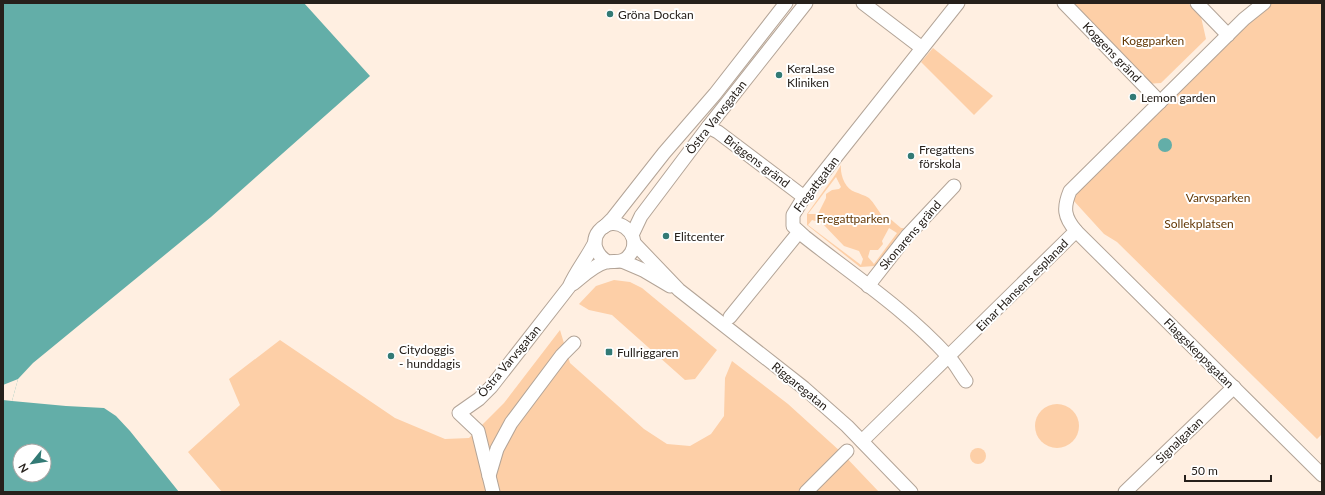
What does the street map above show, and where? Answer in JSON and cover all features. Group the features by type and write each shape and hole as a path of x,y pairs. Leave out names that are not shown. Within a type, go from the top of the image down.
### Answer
{"street":[{"name":"Östra Varvsgatan","path":"604,227 710,99 786,3"},
{"name":"Östra Varvsgatan","path":"633,239 641,216 708,127 806,3"},
{"path":"863,3 922,48"},
{"name":"Fregattgatan","path":"958,3 804,197 793,215 793,226 920,328 949,357 966,381"},
{"name":"Koggens gränd","path":"1064,3 1160,102"},
{"path":"1197,3 1228,35"},
{"name":"Einar Hansens esplanad","path":"862,441 1076,231 1071,225 1066,214 1065,205 1070,191 1244,19 1264,3"},
{"name":"Briggens gränd","path":"708,127 718,132 804,197"},
{"name":"Skonarens gränd","path":"868,286 907,236 954,186"},
{"path":"610,224 623,226 628,230 633,239 631,253 622,261 614,263 602,259 595,248 596,236 604,227 610,224"},
{"name":"Flaggskeppsgatan","path":"1076,231 1322,474"},
{"path":"730,317 800,232"},
{"name":"Riggaregatan","path":"633,239 679,290"},
{"name":"Östra Varvsgatan","path":"489,478 478,431 459,413 479,399 491,387 569,287 575,274 587,258 595,242"},
{"name":"Riggaregatan","path":"622,261 643,270 679,290 804,388 847,426 911,492"},
{"name":"Östra Varvsgatan","path":"569,287 597,266 608,262"},
{"path":"493,492 489,478 497,448 511,423 562,355 574,343"},
{"name":"Signalgatan","path":"1125,492 1234,387"},
{"path":"806,492 847,451"}],"green space":[{"name":"Koggparken","path":"1068,3 1188,3 1201,17 1206,39 1161,83 1146,84"},
{"name":"Varvsparken","path":"1270,3 1322,3 1322,434 1317,439 1117,242 1104,234 1073,200 1077,193 1258,13"},
{"path":"933,48 993,96 974,115 921,62"},
{"name":"Fregattparken","path":"841,165 842,177 848,188 869,198 882,216 888,217 901,228 904,228 875,266 860,267 807,225 807,214","holes":["836,177 841,187 826,194 826,198 818,214 808,214","812,220 822,223 844,246 859,251 863,259 861,265 808,225","889,228 897,233 874,264 868,257 870,250 878,250 883,244 882,241"]},
{"path":"614,280 630,282 642,288 717,350 695,379 685,380 612,315 589,310 579,304 596,286"},
{"path":"560,330 570,363 644,429 667,444 690,446 711,434 724,416 725,378 732,361 788,404 841,452 879,492 222,492 188,452 240,405 229,379 280,340 395,418 445,439 469,438 504,403"},
{"path":"1061,404 1073,410 1078,418 1078,434 1073,442 1065,447 1053,448 1041,442 1036,434 1035,422 1041,410 1049,405"},
{"path":"975,448 981,448 986,453 984,462 981,464 975,464 970,459 970,453"}],"water":[{"path":"3,3 304,3 370,76 211,217 33,363 18,379 12,401 104,408 116,416 130,431 179,492 3,492"},
{"path":"1165,138 1170,140 1172,145 1170,150 1165,152 1160,150 1158,145 1160,140"}],"pier":[{"path":"18,379 12,401 3,400 3,385"}],"place":[{"name":"Gröna Dockan","path":"610,14"},
{"name":"KeraLase Kliniken","path":"779,75"},
{"name":"Lemon garden","path":"1133,97"},
{"name":"Fregattens förskola","path":"911,156"},
{"name":"Elitcenter","path":"666,236"},
{"name":"Fullriggaren","path":"609,352"},
{"name":"Citydoggis - hunddagis","path":"391,356"}],"park label":[{"name":"Sollekplatsen","path":"1199,223"}]}
